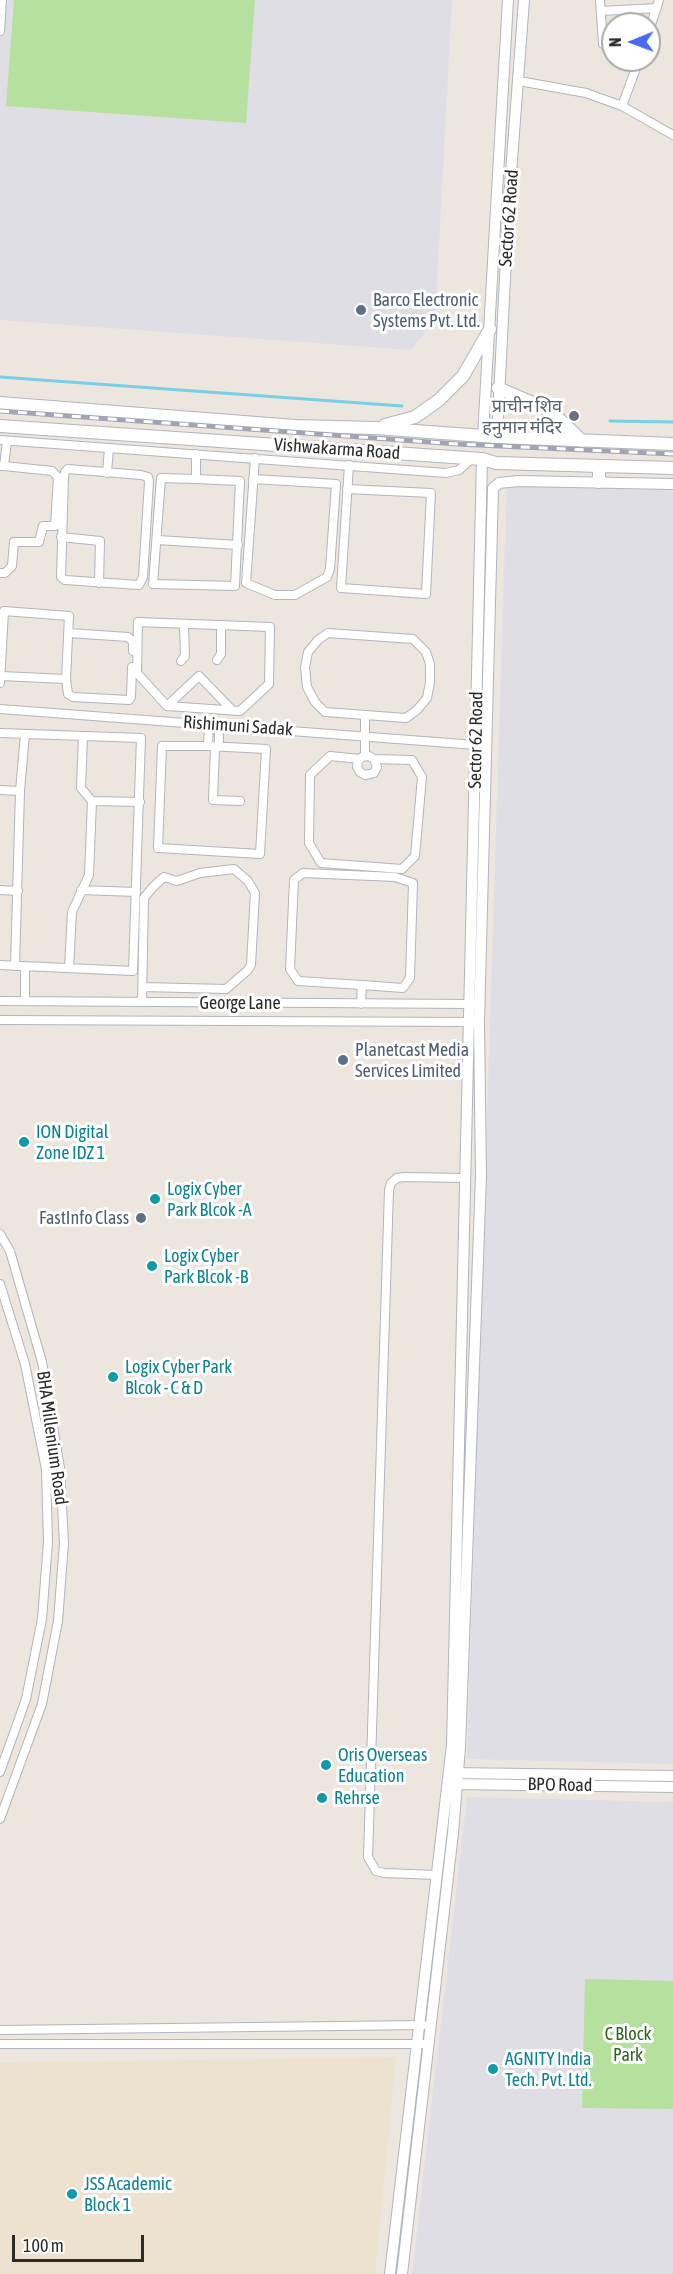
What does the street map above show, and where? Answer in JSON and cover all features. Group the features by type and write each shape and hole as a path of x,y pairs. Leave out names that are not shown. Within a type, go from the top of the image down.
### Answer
{"main road":[{"path":"375,428 415,417 439,400 463,376 490,329"},
{"path":"498,388 551,411 582,441"},
{"name":"Vishwakarma Road","path":"0,403 295,426 375,428 497,437 673,444"},
{"path":"94,410 100,420 94,432"},
{"path":"114,434 110,420 115,412"},
{"name":"Vishwakarma Road","path":"0,426 477,458 496,462 673,468"},
{"path":"599,466 599,482"}],"street":[{"path":"0,31 2,0"},
{"name":"Sector 62 Road","path":"483,436 508,0"},
{"name":"Sector 62 Road","path":"497,437 498,388 524,0"},
{"path":"600,0 601,11 658,4"},
{"path":"505,67 520,68"},
{"path":"622,106 635,72"},
{"path":"519,81 586,93 622,106 673,135"},
{"path":"0,573 5,573 12,566 14,542 39,542 43,526 55,526 58,477 52,471 2,466 3,440 446,473 459,470 477,458"},
{"path":"107,472 109,448"},
{"path":"196,454 196,479"},
{"path":"253,479 336,484 330,569 327,577 295,595 275,595 246,584 253,479 255,458"},
{"name":"Sector 62 Road","path":"474,1022 484,633 477,458"},
{"path":"347,489 431,493 426,594 341,588 347,489 349,465"},
{"path":"68,470 145,476 150,482 143,577 138,585 62,579 60,574 62,537 65,472 68,470"},
{"path":"161,478 240,481 235,586 153,584 157,540 161,478"},
{"name":"Sector 62 Road","path":"475,1004 476,745 493,488 499,483 518,481 599,482"},
{"path":"599,482 673,484"},
{"path":"62,537 100,541 99,583"},
{"path":"157,540 238,545"},
{"path":"0,683 4,611 69,616 66,679 68,694 73,697 126,700 131,697 132,639 69,633"},
{"path":"138,622 184,624 270,627 269,684 240,711 167,706 137,673 138,622"},
{"path":"181,661 185,656 184,624"},
{"path":"217,660 221,654 221,625"},
{"path":"328,633 413,639 426,652 430,664 430,682 427,698 417,710 406,718 365,715 325,712 315,702 307,687 305,667 308,652 318,640 328,633"},
{"path":"0,676 66,679"},
{"path":"167,706 199,676 232,710"},
{"path":"201,708 214,747"},
{"name":"Rishimuni Sadak","path":"0,709 476,745"},
{"path":"365,715 367,758"},
{"path":"219,724 214,747 213,800 240,801"},
{"path":"0,733 141,738 133,971 0,965"},
{"path":"15,966 20,791 25,734"},
{"path":"69,968 72,912 89,875 92,801 81,788 84,736"},
{"path":"162,746 214,747 266,749 260,854 158,848 162,746"},
{"path":"330,756 367,758 412,760 422,777 415,856 402,869 321,863 309,843 310,775 330,756"},
{"path":"0,790 20,791"},
{"path":"92,801 140,802"},
{"path":"142,1002 144,898 153,887 164,877 177,881 200,873 234,869 248,881 255,894 251,965 248,970 226,989 143,987"},
{"path":"303,873 394,877 413,883 410,978 403,988 362,985 298,981 290,969 294,880 303,873"},
{"path":"0,890 18,891"},
{"path":"81,890 136,892"},
{"path":"25,1001 26,967"},
{"path":"362,985 362,1004"},
{"name":"George Lane","path":"0,1001 475,1004"},
{"name":"George Lane","path":"0,1020 474,1022"},
{"path":"390,2274 436,1875 453,1778 465,1178 474,1022"},
{"path":"402,2274 431,2025 453,1778 480,1188 474,1022"},
{"path":"436,1875 384,1874 371,1866 368,1857 389,1190 391,1183 397,1178 465,1178"},
{"name":"BHA Millenium Road","path":"0,1234 10,1251 42,1362 60,1468 64,1543 58,1621 42,1704 0,1819"},
{"name":"BHA Millenium Road","path":"0,1284 25,1364 46,1469 48,1542 42,1619 26,1699 0,1772"},
{"name":"BPO Road","path":"453,1778 673,1776"},
{"name":"BPO Road","path":"453,1778 673,1787"},
{"path":"0,2030 431,2025"},
{"path":"0,2044 429,2044"}],"shaded area":[{"path":"0,0 452,0 435,320 411,350 0,320"},
{"path":"507,479 673,482 673,1764 467,1759"},
{"path":"467,1797 673,1802 673,2274 412,2274"},
{"path":"396,2057 375,2274 0,2274 0,2063"}],"green space":[{"path":"14,0 255,0 246,123 6,106"},
{"name":"C Block Park","path":"585,1979 673,1981 673,2109 582,2108"}],"waterway":[{"path":"0,377 402,406"},
{"path":"610,421 673,422"}],"railway":[{"path":"0,411 457,444 673,454"}],"place":[{"name":"Barco Electronic Systems Pvt. Ltd.","path":"361,310"},
{"name":"प्राचीन शिव हनुमान मंदिर","path":"574,416"},
{"name":"Planetcast Media Services Limited","path":"343,1060"},
{"name":"ION Digital Zone IDZ 1","path":"24,1142"},
{"name":"Logix Cyber Park Blcok -A","path":"155,1199"},
{"name":"FastInfo Class","path":"141,1218"},
{"name":"Logix Cyber Park Blcok -B","path":"152,1266"},
{"name":"Logix Cyber Park Blcok - C & D","path":"113,1377"},
{"name":"Oris Overseas Education","path":"326,1765"},
{"name":"Rehrse","path":"322,1798"},
{"name":"AGNITY India Tech. Pvt. Ltd.","path":"493,2069"},
{"name":"JSS Academic Block 1","path":"72,2194"}]}
